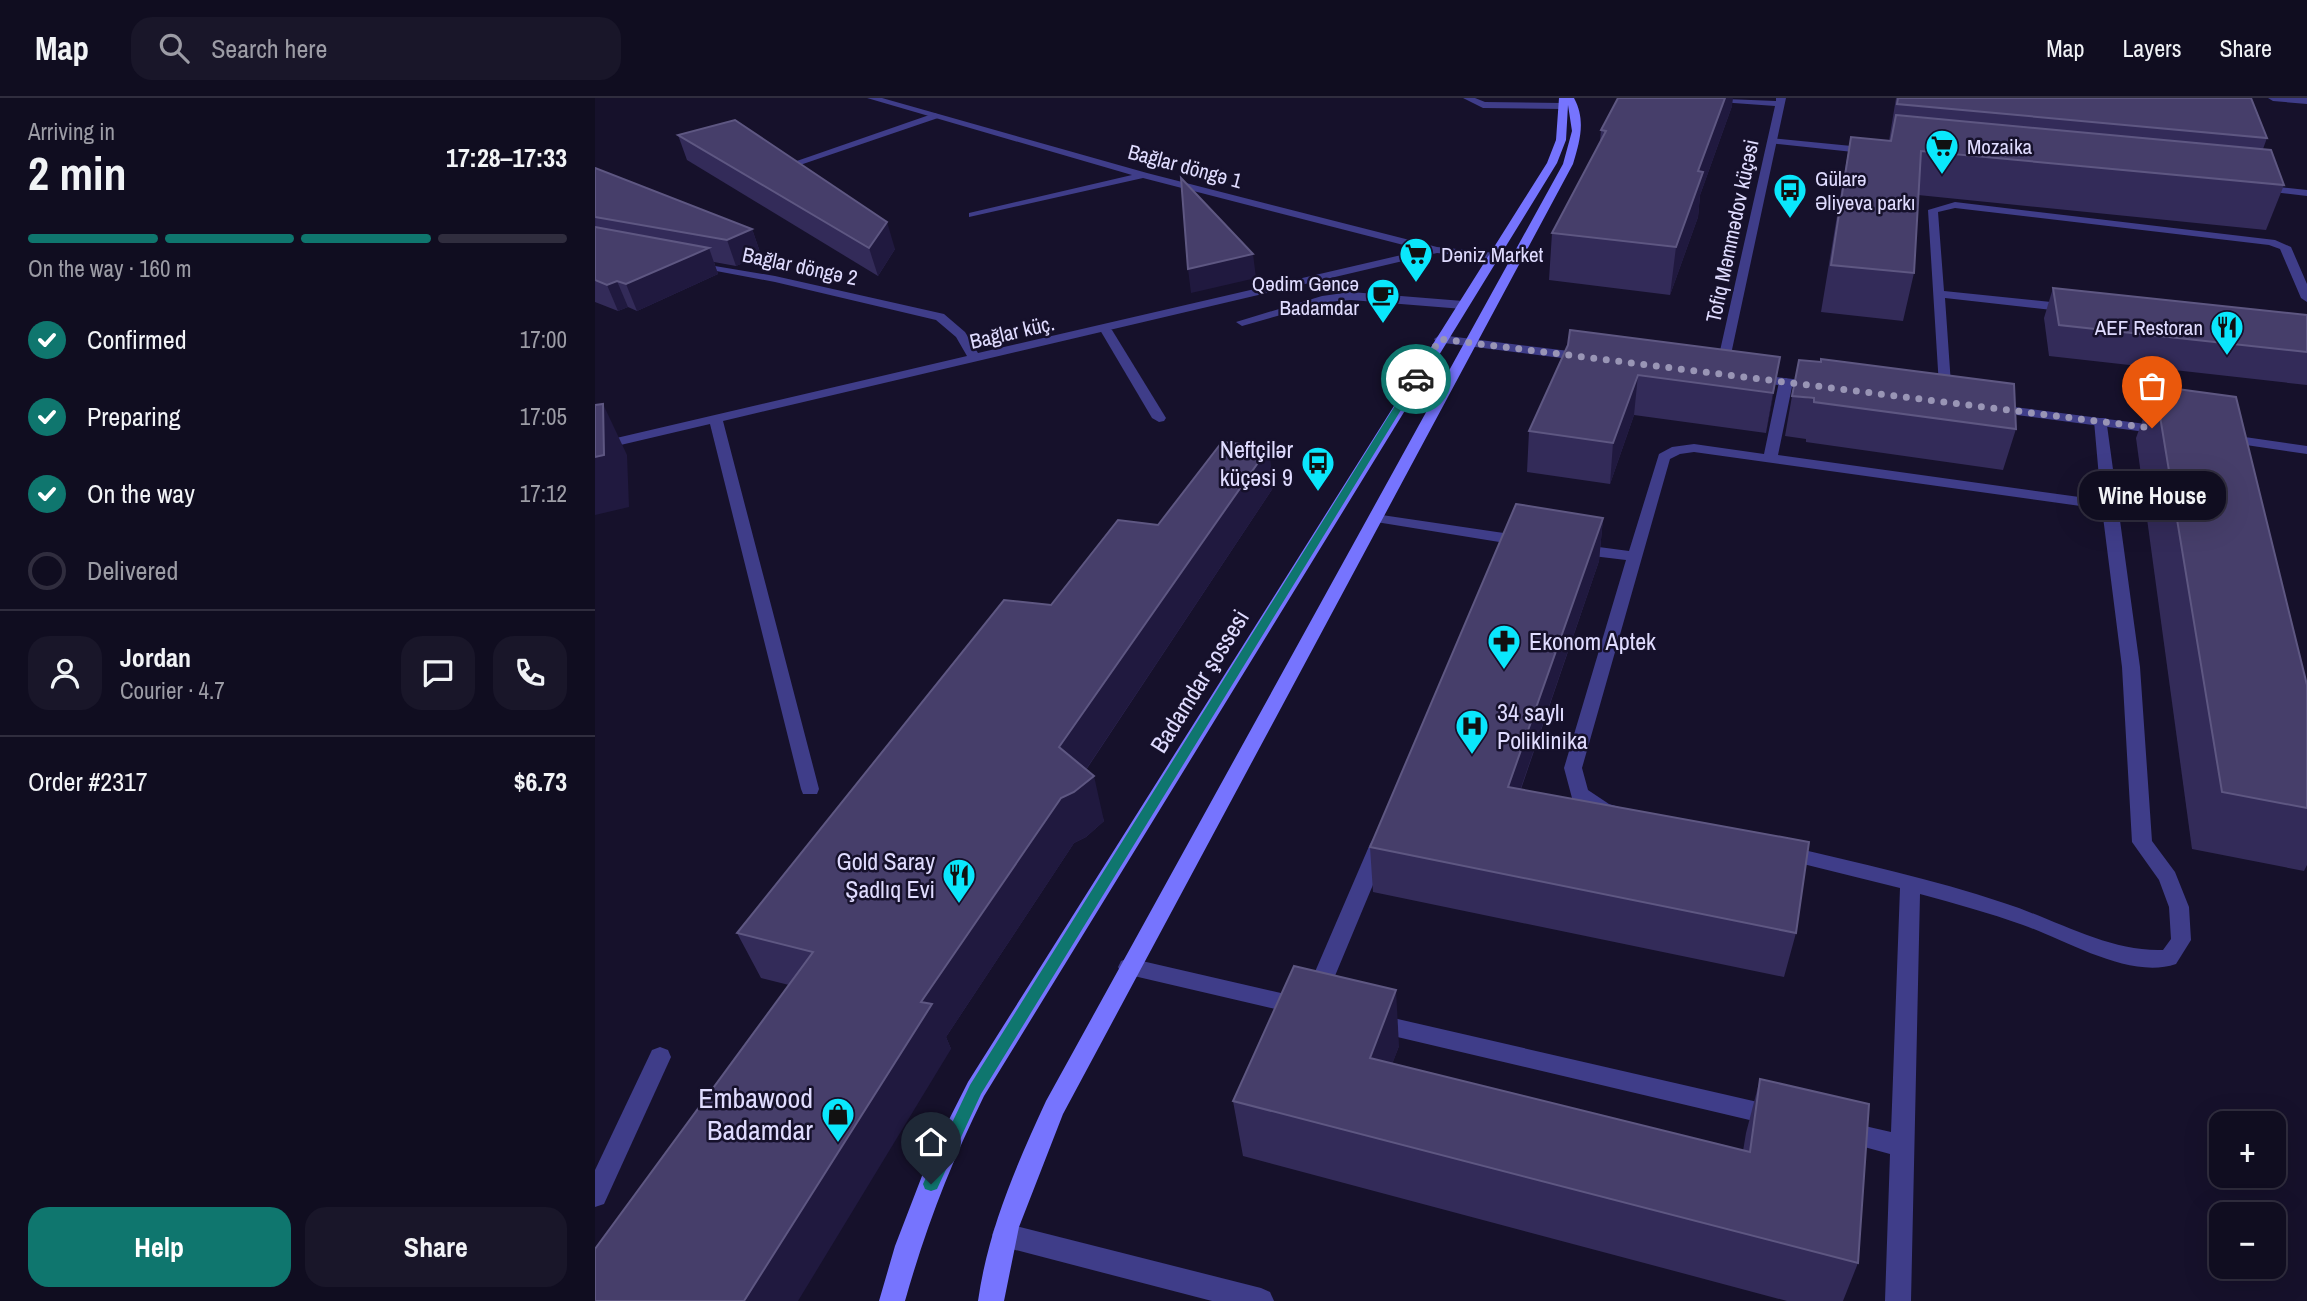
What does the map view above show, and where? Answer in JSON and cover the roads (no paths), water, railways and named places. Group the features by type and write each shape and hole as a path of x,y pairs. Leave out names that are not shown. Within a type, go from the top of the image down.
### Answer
{"main road":[{"name":"Badamdar şossesi","path":"893,1301 908,1246 939,1163 976,1089 1440,339 1552,163 1561,140 1565,101"},
{"path":"991,1301 1004,1236 1028,1163 1129,967 1568,164 1575,142 1577,118 1565,101"}],"street":[{"name":"Bağlar döngə 1","path":"872,98 1143,175 1437,250 1516,258"},
{"path":"1468,98 1483,105 1565,101"},
{"path":"1706,98 1780,101"},
{"path":"2273,98 2307,101"},
{"name":"Tofiq Məmmədov küçəsi","path":"1780,101 1714,372 1786,383"},
{"path":"796,163 935,116"},
{"path":"1771,141 1880,152"},
{"path":"972,215 1143,175"},
{"path":"2244,187 2307,192"},
{"path":"2169,431 1951,403 1933,210 1955,205 2271,242 2285,247 2307,298"},
{"name":"Bağlar küç.","path":"595,447 1106,330 1437,250"},
{"name":"Bağlar döngə 2","path":"685,262 775,279 940,317 961,335 976,360"},
{"path":"1939,294 2089,310"},
{"path":"1242,322 1326,299 1351,296 1463,305"},
{"path":"1106,330 1159,418"},
{"path":"1440,339 1601,359"},
{"path":"1770,458 1786,383 1826,387"},
{"path":"716,420 810,789"},
{"path":"1763,848 1910,882 2031,919 2116,952 2150,960 2169,958 2181,940 2179,907 2168,877 2142,842 2131,667 2109,506 2101,421"},
{"path":"2209,436 2306,453"},
{"path":"1630,816 1603,810 1579,793 1573,768 1664,457 1677,450 1694,448 2109,506"},
{"path":"1375,518 1505,545 1552,545 1635,557"},
{"path":"1129,967 1317,1010 1385,831"},
{"path":"1898,1301 1910,882"},
{"path":"1351,1018 1796,1121"},
{"path":"595,1196 660,1056"},
{"path":"1823,1127 1904,1146"},
{"path":"1004,1236 1261,1301"}],"place":[{"name":"Mozaika","path":"1942,176"},
{"name":"Gülarə Əliyeva parkı","path":"1790,220"},
{"name":"Dəniz Market","path":"1416,284"},
{"name":"Qədim Gəncə Badamdar","path":"1383,325"},
{"name":"AEF Restoran","path":"2227,357"},
{"name":"Wine House","path":"2152,428"},
{"name":"Neftçilər küçəsi 9","path":"1318,493"},
{"name":"Ekonom Aptek","path":"1504,671"},
{"name":"34 saylı Poliklinika","path":"1472,756"},
{"name":"Gold Saray Şadlıq Evi","path":"959,905"},
{"name":"Embawood Badamdar","path":"838,1144"}]}
